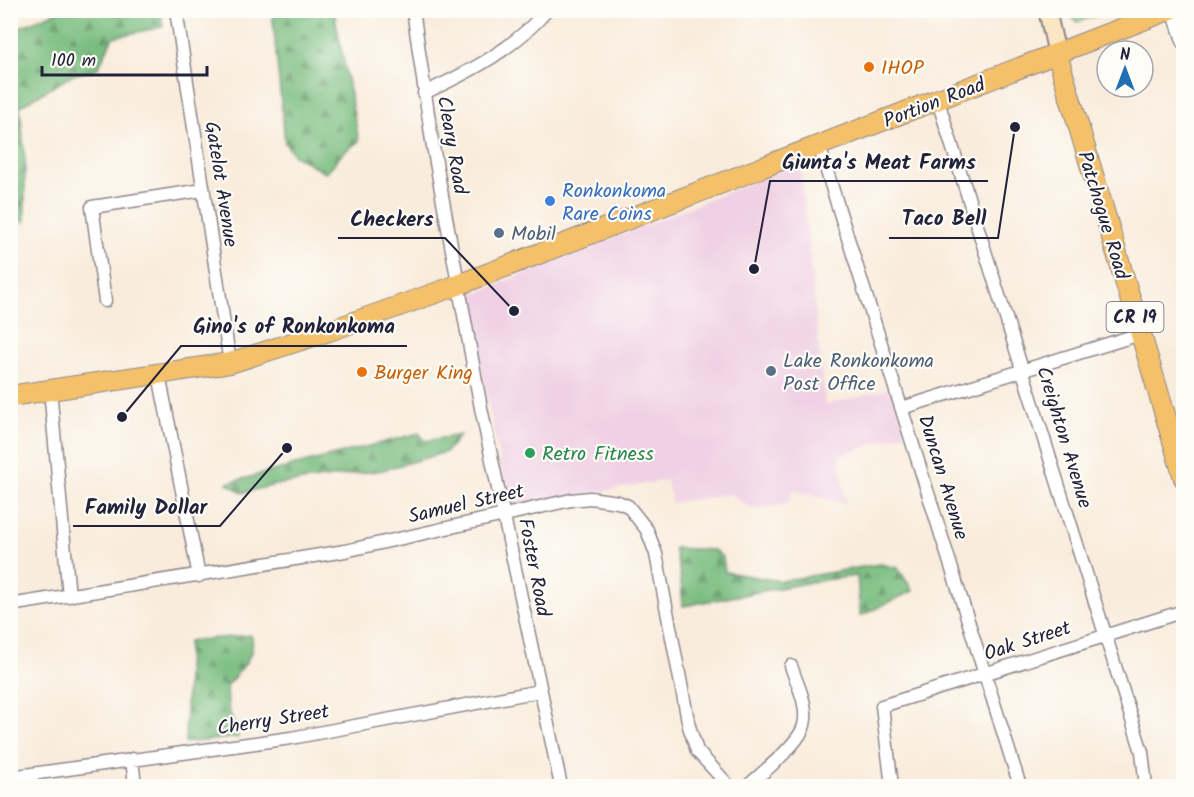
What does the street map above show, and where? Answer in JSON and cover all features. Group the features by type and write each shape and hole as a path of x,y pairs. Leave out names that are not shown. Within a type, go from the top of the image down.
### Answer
{"main road":[{"name":"Portion Road","path":"10,396 230,363 458,285 1171,10"},
{"name":"Patchogue Road","path":"1057,54 1184,478"}],"street":[{"name":"Gatelot Avenue","path":"176,10 230,363"},
{"name":"Cleary Road","path":"413,10 424,93 458,285"},
{"path":"424,93 468,73 493,57 513,43 547,10"},
{"path":"1047,10 1057,54"},
{"path":"1171,10 1184,44"},
{"name":"Creighton Avenue","path":"938,101 1142,752 1146,786"},
{"name":"Duncan Avenue","path":"819,146 1020,786"},
{"path":"105,301 92,207 203,190"},
{"name":"Foster Road","path":"458,285 561,786"},
{"path":"902,408 1140,334"},
{"path":"159,375 199,576"},
{"path":"50,389 69,596"},
{"name":"Samuel Street","path":"10,605 199,576 345,550 505,514 590,498 618,502 634,513 647,530 656,554 688,726 697,752 729,786"},
{"name":"Oak Street","path":"892,786 882,706 1184,611"},
{"path":"748,786 796,739 804,726 801,694 790,666"},
{"name":"Cherry Street","path":"10,777 291,738 540,691"},
{"path":"132,759 135,786"}],"shaded area":[{"path":"800,163 825,405 892,388 905,433 839,456 846,504 793,490 788,504 751,509 730,494 672,503 667,480 509,507 467,297"}],"green space":[{"path":"61,10 161,11 163,27 113,37 98,68 73,75 20,106 25,161 25,223 11,211 11,31"},
{"path":"1065,10 1111,11 1077,22"},
{"path":"272,11 334,11 359,141 343,153 326,173 294,155 285,143"},
{"path":"419,433 425,441 460,435 446,452 383,470 280,484 242,493 227,483"},
{"path":"674,548 714,550 723,558 725,572 781,581 880,564 898,568 913,591 860,616 857,576 822,580 683,606 680,573"},
{"path":"251,635 250,656 227,685 228,706 238,737 185,743 188,641"}],"place":[{"name":"IHOP","path":"869,67"},
{"name":"Taco Bell","path":"1015,127"},
{"name":"Ronkonkoma Rare Coins","path":"550,201"},
{"name":"Mobil","path":"499,233"},
{"name":"Giunta's Meat Farms","path":"754,269"},
{"name":"Checkers","path":"514,311"},
{"name":"Lake Ronkonkoma Post Office","path":"771,371"},
{"name":"Burger King","path":"362,372"},
{"name":"Gino's of Ronkonkoma","path":"122,417"},
{"name":"Family Dollar","path":"287,448"},
{"name":"Retro Fitness","path":"530,453"}]}
